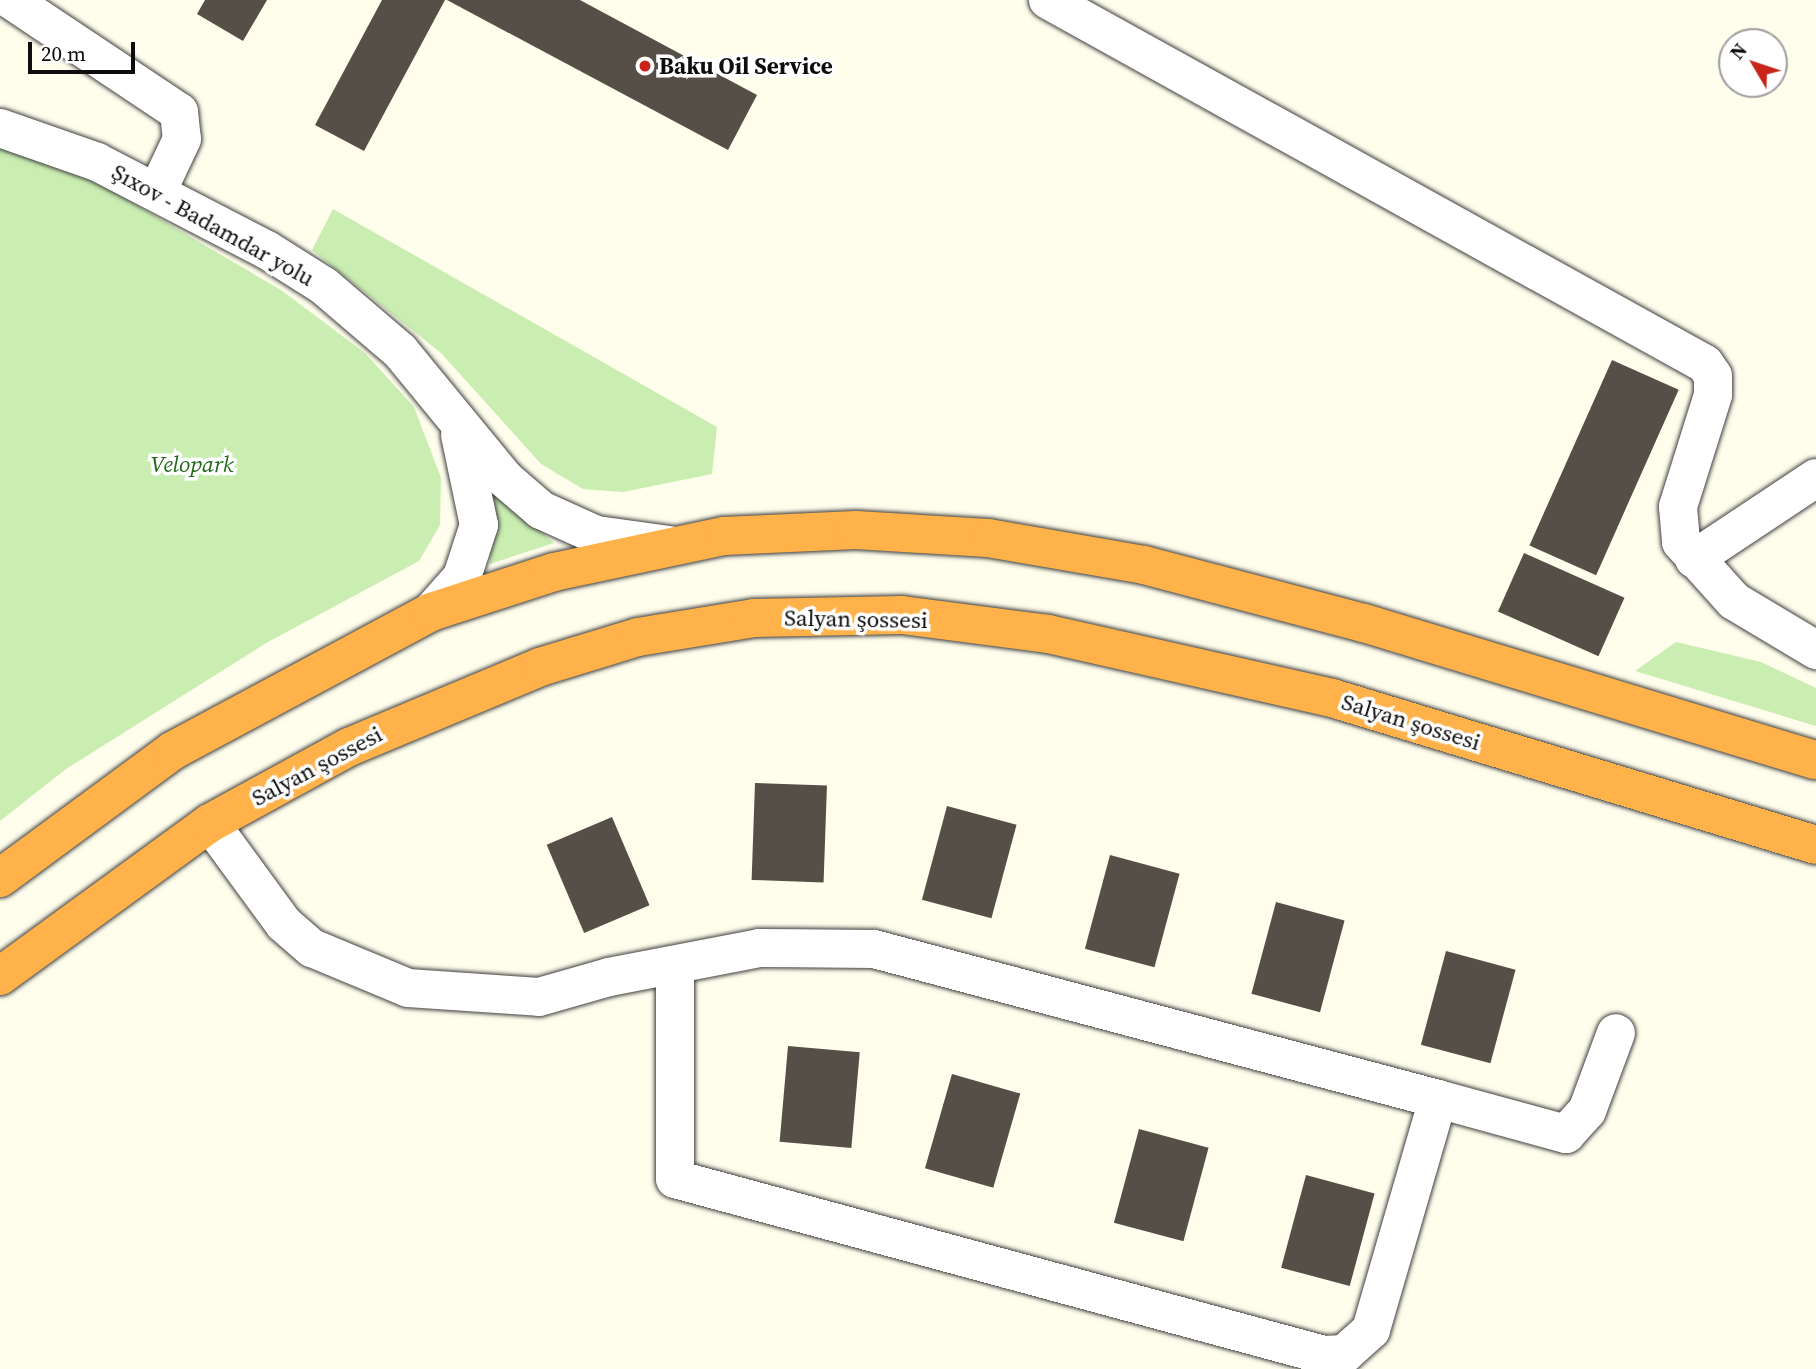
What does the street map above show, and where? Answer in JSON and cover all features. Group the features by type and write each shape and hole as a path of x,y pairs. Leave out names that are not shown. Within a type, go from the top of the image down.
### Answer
{"highway":[{"path":"0,878 172,751 431,612 554,572 668,545 856,530 988,538 1144,565 1364,623 1816,760"},
{"name":"Salyan şossesi","path":"0,976 210,822 439,705 638,636 754,618 902,615 1048,634 1332,698 1816,845"}],"street":[{"path":"11,0 178,112 182,139 157,192"},
{"path":"1048,0 1705,365 1713,376 1713,395 1675,525 1694,559 1734,601 1816,650"},
{"name":"Şıxov - Badamdar yolu","path":"0,128 97,162 157,192 324,286 400,351 456,423 505,479 566,524 668,545"},
{"path":"431,612 462,577 480,525 476,489 456,423"},
{"path":"1694,559 1816,478"},
{"path":"210,822 284,924 312,948 408,988 539,997 759,948 874,949 1566,1134 1587,1111 1616,1033"},
{"path":"675,965 675,1179 1324,1355 1344,1354 1371,1330 1438,1099"}],"green space":[{"name":"Velopark","path":"0,147 88,177 281,290 365,353 414,407 441,478 440,525 419,561 268,642 66,769 0,821"},
{"path":"333,209 717,427 712,474 623,492 583,489 541,464 441,353 312,250"},
{"path":"492,489 554,543 490,564"},
{"path":"1676,642 1761,662 1816,688 1816,726 1635,671"}],"building":[{"path":"205,0 267,0 243,41 197,14"},
{"path":"382,0 445,0 364,151 315,125"},
{"path":"447,0 580,0 757,95 728,150"},
{"path":"1612,360 1679,390 1596,575 1529,545"},
{"path":"1524,553 1624,598 1598,656 1498,611"},
{"path":"755,783 827,786 824,882 752,880"},
{"path":"947,806 1017,825 991,918 922,900"},
{"path":"612,817 650,905 584,933 547,845"},
{"path":"1110,855 1180,874 1154,967 1085,949"},
{"path":"1276,902 1345,920 1320,1012 1251,994"},
{"path":"1446,951 1516,970 1490,1063 1421,1045"},
{"path":"788,1046 860,1052 851,1148 780,1142"},
{"path":"952,1074 1020,1094 993,1188 925,1168"},
{"path":"1139,1129 1209,1148 1183,1241 1114,1223"},
{"path":"1306,1175 1375,1193 1350,1286 1281,1268"}],"place":[{"name":"Baku Oil Service","path":"645,66"}]}
